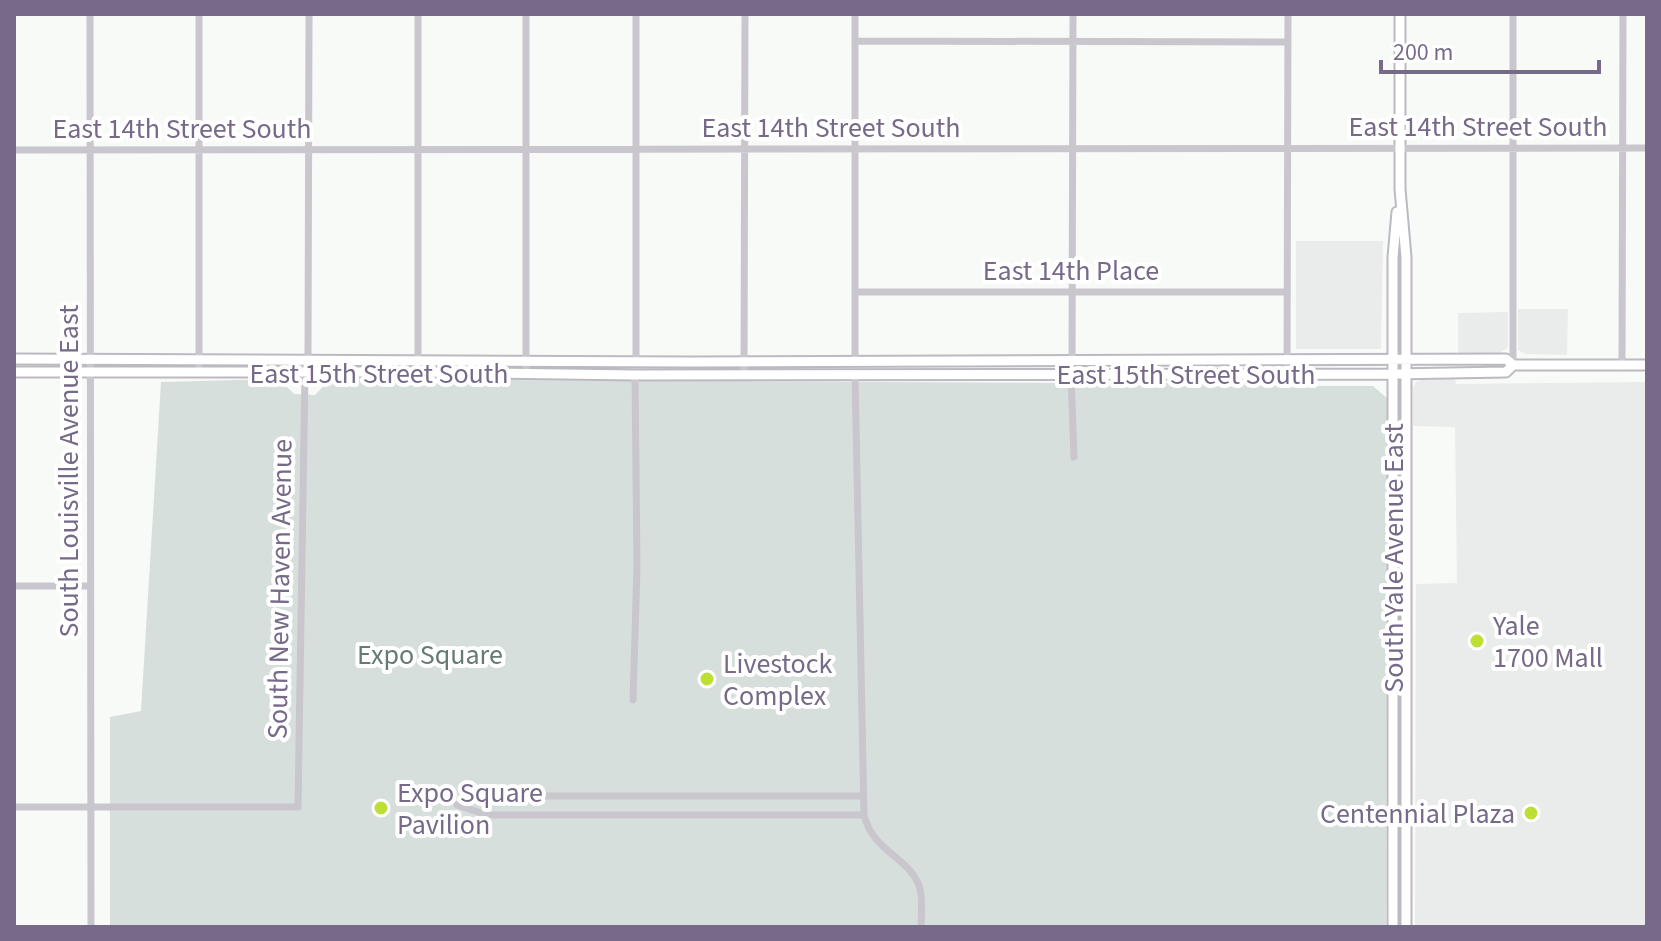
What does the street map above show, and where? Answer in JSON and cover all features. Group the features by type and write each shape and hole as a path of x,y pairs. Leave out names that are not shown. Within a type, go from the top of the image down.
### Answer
{"main road":[{"name":"South Yale Avenue East","path":"1400,14 1400,189 1406,257 1407,361 1406,927"},
{"name":"South Yale Avenue East","path":"1393,927 1393,257 1400,189"},
{"path":"1393,257 1406,257"},
{"name":"East 15th Street South","path":"14,359 745,362 1506,359 1513,365 1647,365"},
{"path":"305,372 308,359"},
{"path":"418,359 418,372"},
{"path":"635,375 636,361"},
{"path":"855,361 855,375"},
{"path":"1071,374 1072,361"},
{"name":"East 15th Street South","path":"14,372 1406,374 1506,372 1513,365"},
{"path":"1393,541 1407,541"},
{"path":"1393,706 1407,706"},
{"path":"1393,802 1407,802"},
{"path":"1393,877 1406,877"}],"street":[{"name":"South Louisville Avenue East","path":"90,14 91,927"},
{"path":"199,14 199,372"},
{"path":"308,359 309,14"},
{"path":"418,14 418,359"},
{"path":"526,14 526,374"},
{"path":"636,14 636,361"},
{"path":"744,374 745,14"},
{"path":"855,14 855,361"},
{"path":"1072,361 1073,14"},
{"path":"1287,374 1288,14"},
{"path":"1513,14 1513,365"},
{"path":"1622,366 1623,14"},
{"path":"855,41 1288,42"},
{"name":"East 14th Street South","path":"14,150 1647,148"},
{"name":"East 14th Place","path":"855,292 1287,292"},
{"name":"South New Haven Avenue","path":"91,807 298,807 305,372"},
{"path":"1071,374 1074,457"},
{"path":"633,700 637,567 635,375"},
{"path":"855,375 864,815 867,828 879,845 909,869 916,880 920,891 921,927"},
{"path":"14,586 90,586"},
{"path":"863,796 485,796 457,805 487,815 864,815"},
{"path":"14,807 91,807"}],"shaded area":[{"path":"1296,241 1383,241 1381,349 1296,349"},
{"path":"1518,309 1568,309 1567,355 1525,354 1518,350"},
{"path":"1508,312 1508,347 1499,354 1458,355 1458,313"},
{"path":"1455,379 1456,384 1647,382 1647,927 1415,927 1416,584 1457,583 1455,427 1413,426 1413,388 1416,382 1422,380"}],"green space":[{"name":"Expo Square","path":"279,379 294,394 315,395 330,379 1083,383 1284,381 1316,386 1373,386 1387,398 1386,927 110,927 110,717 141,711 161,382"}],"place":[{"name":"Yale 1700 Mall","path":"1477,641"},
{"name":"Livestock Complex","path":"707,679"},
{"name":"Expo Square Pavilion","path":"381,808"},
{"name":"Centennial Plaza","path":"1531,813"}]}
